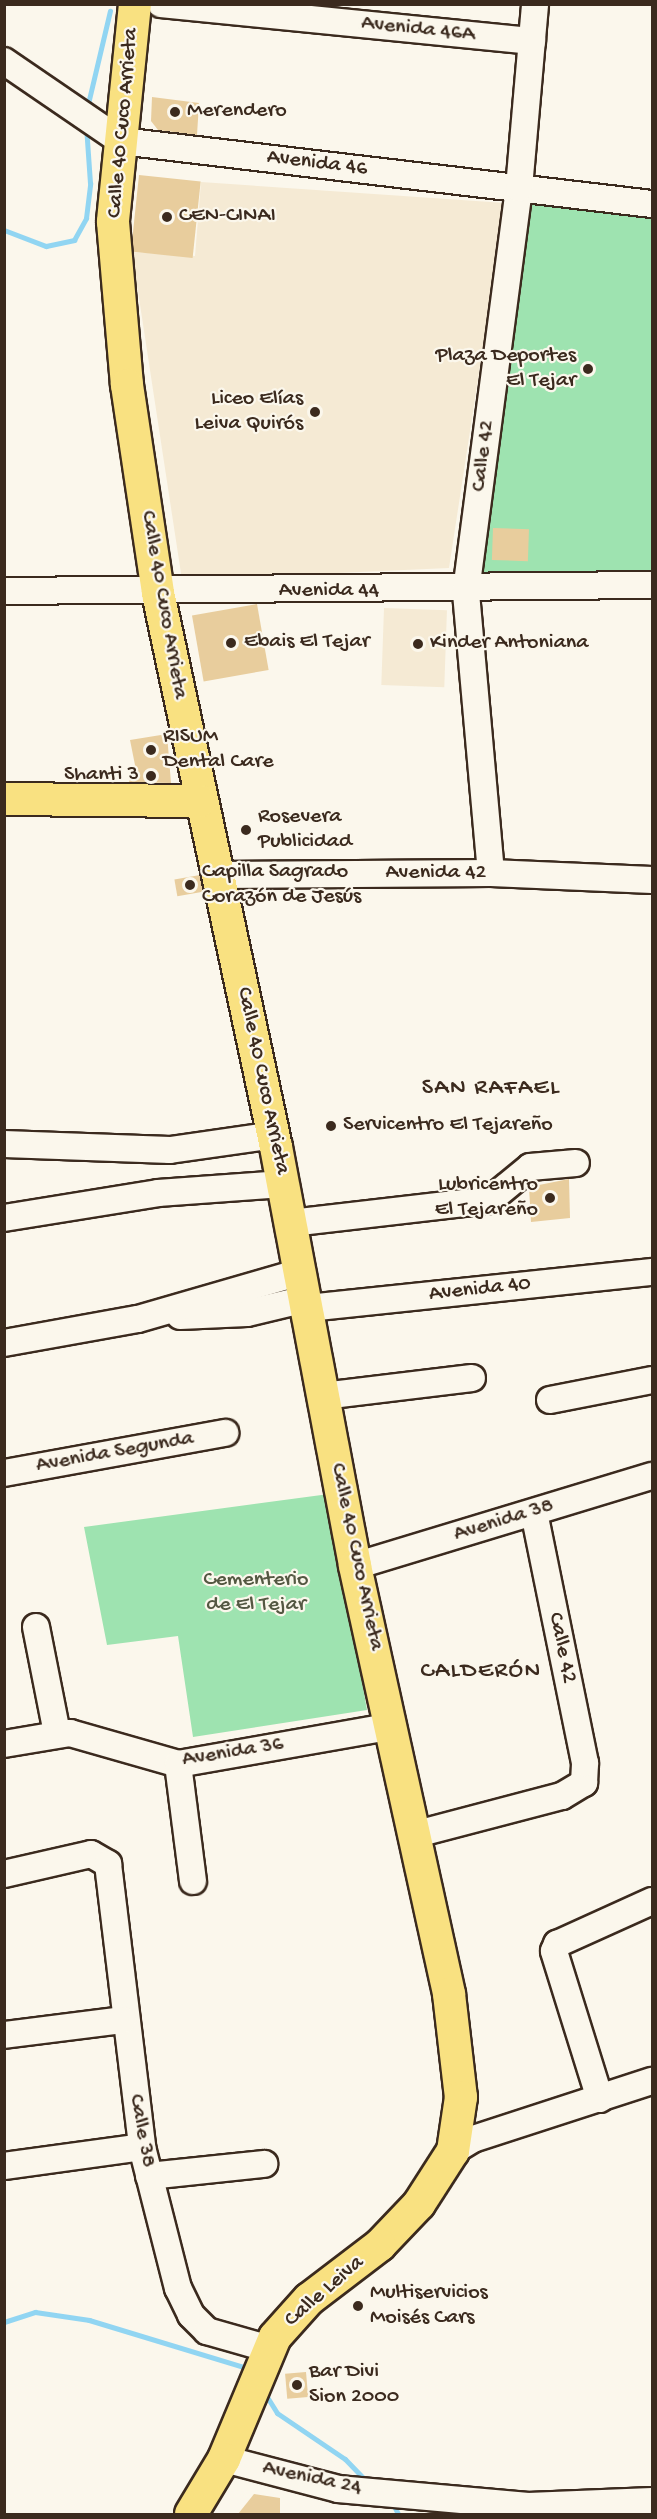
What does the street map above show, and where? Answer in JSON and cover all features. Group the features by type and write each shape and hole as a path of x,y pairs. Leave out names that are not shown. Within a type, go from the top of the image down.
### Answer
{"main road":[{"name":"Calle 40 Cuco Arrieta","path":"135,4 113,222 118,305 158,593 200,801 219,875 274,1135 355,1566 393,1726 458,2055 461,2097 453,2151"},
{"path":"4,799 200,801"},
{"name":"Calle Leiva","path":"191,2514 224,2459 270,2349 309,2299 402,2225 453,2151"}],"street":[{"name":"Avenida 46A","path":"161,4 532,41"},
{"name":"Calle 42","path":"491,873 466,591 519,188 535,4"},
{"name":"Avenida 46","path":"4,61 121,141 652,204"},
{"name":"Avenida 44","path":"4,591 158,593 466,591 652,585"},
{"name":"Avenida 42","path":"219,875 491,873 652,880"},
{"path":"4,1144 170,1150 274,1135"},
{"path":"291,1223 490,1200 530,1167 576,1163"},
{"path":"4,1218 158,1193 283,1184"},
{"name":"Avenida 40","path":"4,1343 305,1293 652,1272"},
{"path":"323,1396 472,1378"},
{"path":"550,1400 652,1380"},
{"name":"Avenida Segunda","path":"4,1473 225,1433"},
{"name":"Avenida 38","path":"355,1566 652,1476"},
{"name":"Calle 42","path":"413,1835 562,1796 584,1783 585,1763 534,1513"},
{"path":"36,1627 57,1733"},
{"name":"Avenida 36","path":"4,1744 57,1733 178,1764 393,1726"},
{"path":"178,1764 193,1881"},
{"name":"Calle 38","path":"4,1874 92,1854 102,1856 108,1864 123,2020 142,2147 167,2253 191,2315 207,2331 270,2349"},
{"path":"600,2099 554,1951 557,1944 652,1901"},
{"path":"4,2035 123,2020"},
{"path":"453,2151 473,2139 652,2081"},
{"path":"4,2166 142,2147"},
{"path":"149,2176 264,2164"},
{"name":"Avenida 24","path":"224,2459 338,2489 528,2510 652,2501"}],"shaded area":[{"name":"Liceo Elías Leiva Quirós","path":"201,182 505,203 449,568 182,580 132,252 195,256"},
{"name":"Kinder Antoniana","path":"384,608 447,610 444,687 381,685"}],"green space":[{"name":"Plaza Deportes El Tejar","path":"524,200 652,215 652,573 479,574"},
{"name":"Cementerio de El Tejar","path":"329,1494 367,1710 193,1737 178,1636 107,1645 84,1527"}],"building":[{"name":"Merendero","path":"152,97 199,103 197,135 158,130 151,121"},
{"name":"CEN-CINAI","path":"139,175 201,181 193,258 131,252"},
{"path":"493,528 529,529 528,561 492,560"},
{"name":"Ebais El Tejar","path":"257,604 269,670 204,681 192,615"},
{"path":"167,734 171,783 129,782 135,765 130,740"},
{"name":"Capilla Sagrado Corazón de Jesús","path":"200,875 203,892 177,896 174,880"},
{"name":"Lubricentro El Tejareño","path":"569,1179 570,1218 531,1222 529,1187"},
{"name":"Bar Divi Sion 2000","path":"306,2372 308,2397 287,2399 285,2374"},
{"path":"254,2494 280,2498 280,2514 238,2514"}],"waterway":[{"path":"87,108 110,11"},
{"path":"4,230 46,246 74,240 86,218 90,183 86,126"},
{"path":"4,2322 35,2312 89,2320 250,2369"},
{"path":"264,2392 277,2413 345,2459 368,2483"},
{"path":"392,2502 398,2514"}],"place":[{"name":"Merendero","path":"175,112"},
{"name":"CEN-CINAI","path":"167,217"},
{"name":"Plaza Deportes El Tejar","path":"588,369"},
{"name":"Liceo Elías Leiva Quirós","path":"315,412"},
{"name":"Ebais El Tejar","path":"231,643"},
{"name":"Kinder Antoniana","path":"418,644"},
{"name":"RISUM Dental Care","path":"151,750"},
{"name":"Shanti 3","path":"151,776"},
{"name":"Rosevera Publicidad","path":"246,830"},
{"name":"Capilla Sagrado Corazón de Jesús","path":"190,885"},
{"name":"Servicentro El Tejareño","path":"331,1126"},
{"name":"Lubricentro El Tejareño","path":"550,1198"},
{"name":"Multiservicios Moisés Cars","path":"358,2306"},
{"name":"Bar Divi Sion 2000","path":"297,2385"}],"district":[{"name":"SAN RAFAEL","path":"491,1089"},
{"name":"CALDERÓN","path":"481,1672"}]}
